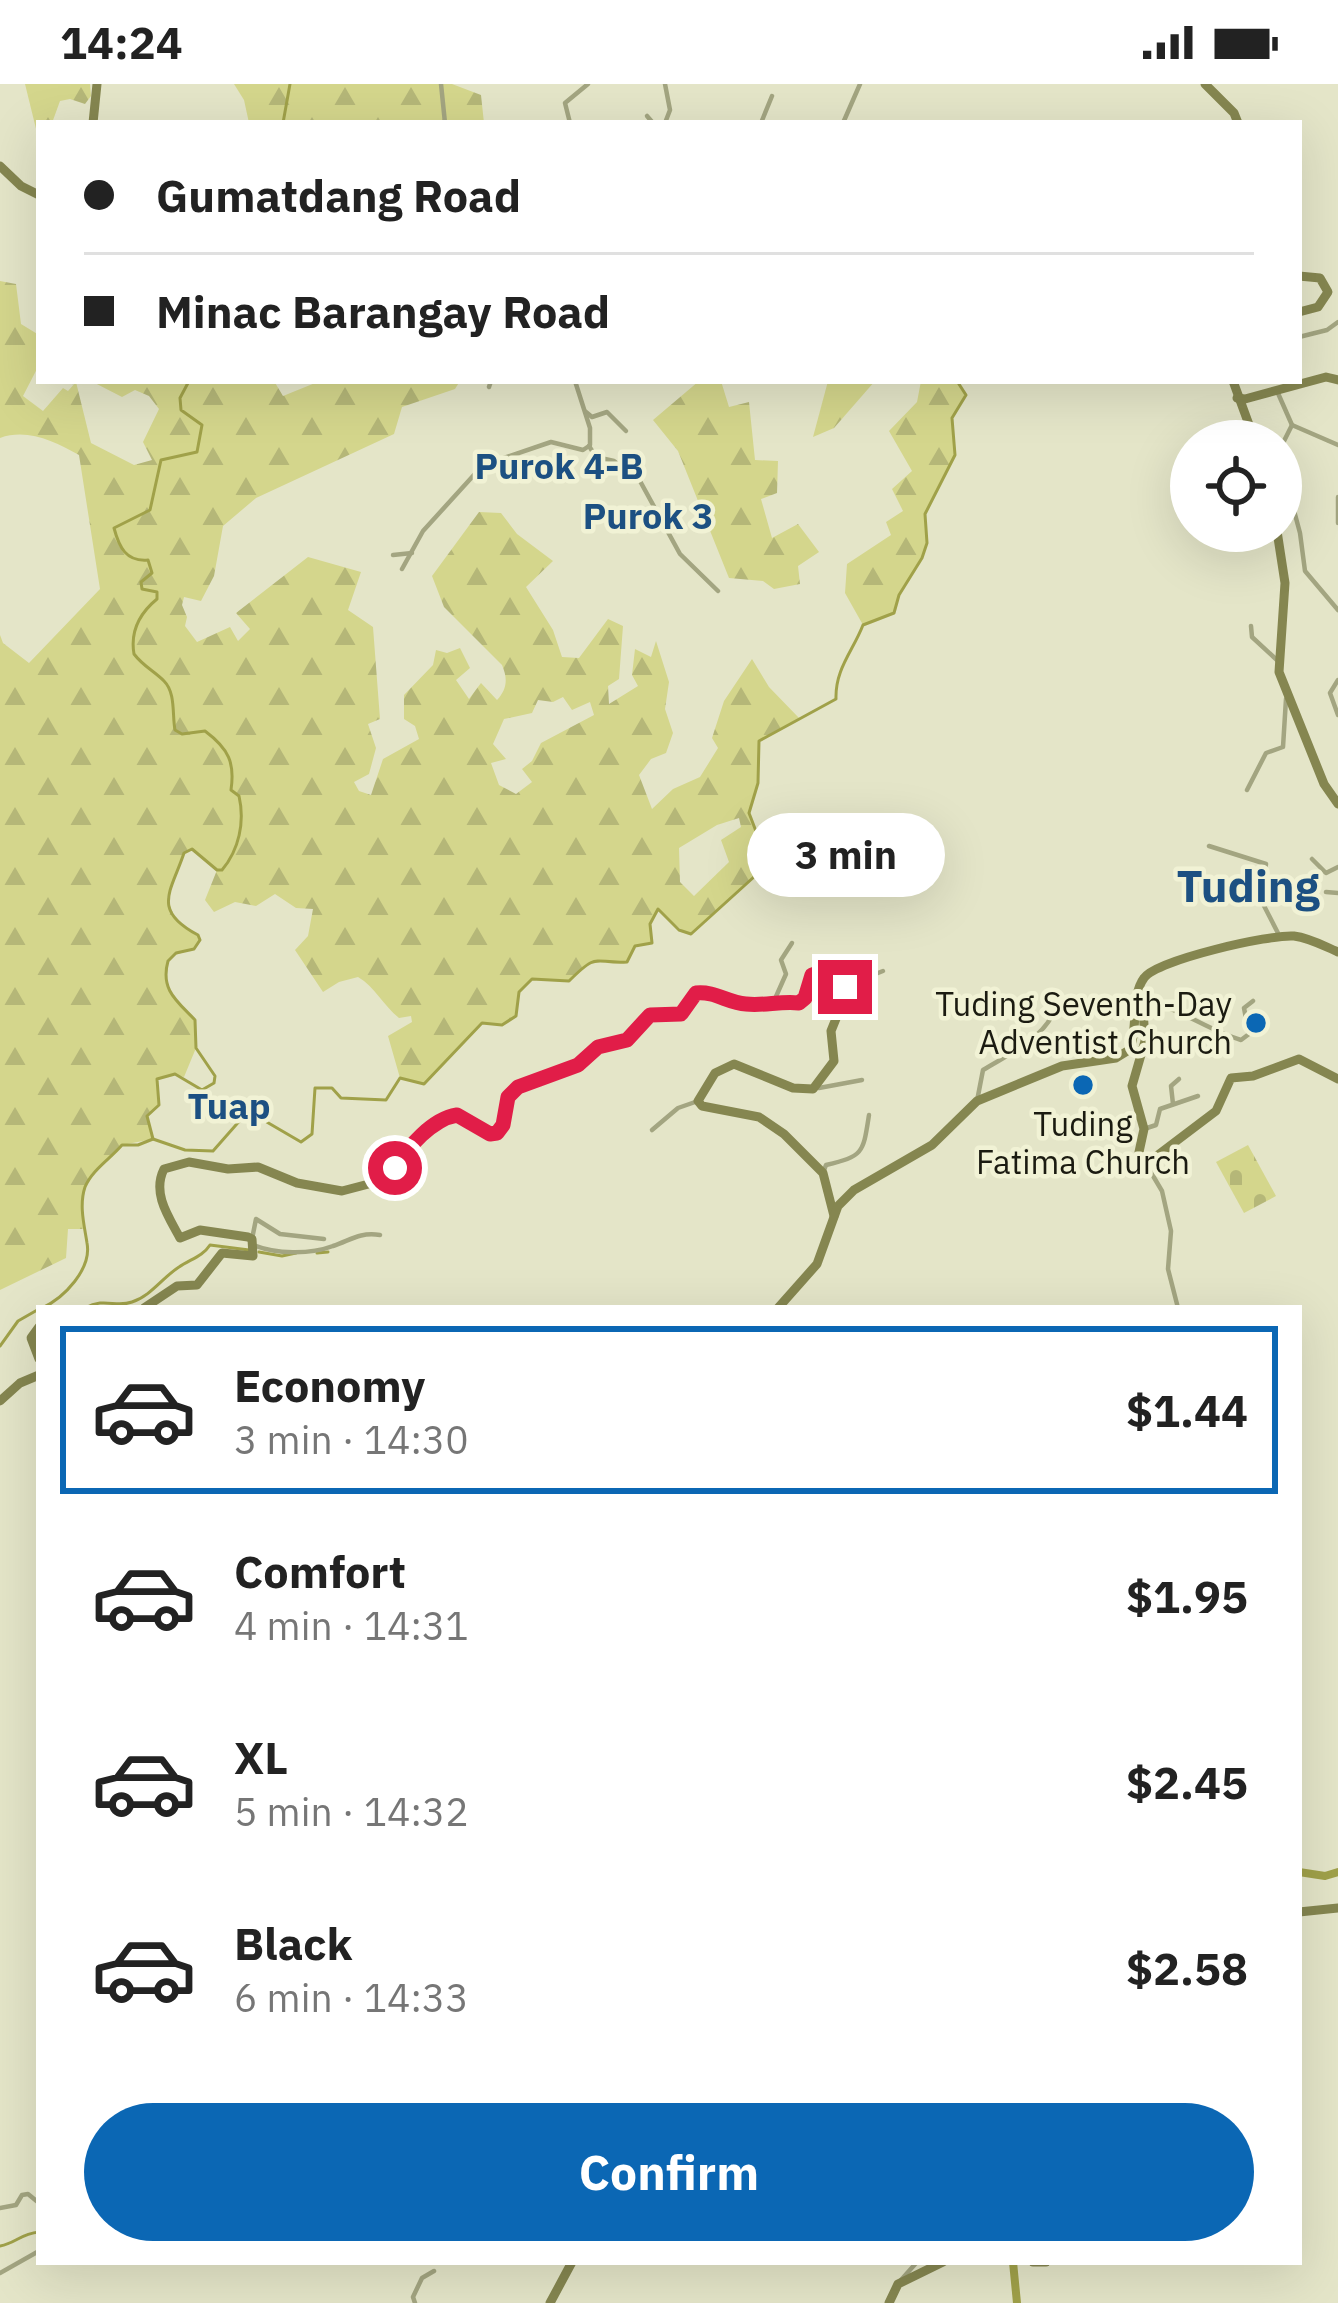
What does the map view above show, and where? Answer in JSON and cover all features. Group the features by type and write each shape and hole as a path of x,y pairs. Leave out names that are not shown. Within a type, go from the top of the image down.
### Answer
{"street":[{"path":"93,120 97,84"},
{"path":"441,84 446,120"},
{"path":"570,120 566,103 588,84"},
{"path":"665,84 670,110 666,120"},
{"path":"844,120 860,84"},
{"path":"1205,84 1237,120"},
{"path":"762,120 772,96"},
{"path":"647,116 650,120"},
{"path":"0,166 15,182 36,193"},
{"path":"1302,276 1320,278 1328,292 1318,307 1302,311"},
{"path":"1302,336 1338,322"},
{"path":"1302,384 1326,377 1338,380"},
{"path":"576,384 596,457 614,461 640,481 680,554 718,591"},
{"path":"1233,384 1248,420"},
{"path":"1257,384 1258,395"},
{"path":"1241,400 1302,384"},
{"path":"1277,391 1290,420"},
{"path":"582,407 592,417 617,404"},
{"path":"608,412 626,431"},
{"path":"1302,429 1338,445"},
{"path":"402,569 423,532 483,464 551,442 583,450 590,446"},
{"path":"1338,497 1338,524"},
{"path":"1280,552 1285,583 1278,661 1324,784 1338,805"},
{"path":"1302,552 1304,571 1338,610"},
{"path":"393,555 412,553"},
{"path":"1251,626 1252,637 1278,661"},
{"path":"1338,680 1330,692 1338,715"},
{"path":"1246,790 1266,753 1283,747 1287,692"},
{"path":"1209,845 1265,864 1261,900 1280,937"},
{"path":"1312,859 1326,873 1338,867"},
{"path":"1326,892 1338,893"},
{"path":"1238,896 1261,900"},
{"path":"781,1305 817,1264 834,1216 854,1190 932,1145 976,1101 1062,1066 1124,1054 1133,1043 1141,982 1160,966 1280,937 1309,939 1338,952"},
{"path":"773,1001 786,974 781,960 792,943"},
{"path":"845,986 883,970"},
{"path":"380,1235 358,1234 321,1249 277,1251 253,1247 213,1229 180,1238 158,1184 164,1169 189,1162 258,1167 324,1190 365,1186 390,1176 406,1151 444,1118 457,1115 490,1134 497,1133 508,1097 518,1087 578,1065 598,1047 627,1040 650,1015 681,1014 696,993 744,1004 799,1003 815,973 833,976 845,986 846,994 831,1031 834,1061 813,1089"},
{"path":"1141,982 1144,1040 1132,1085 1144,1130 1139,1152 1162,1191 1172,1231 1168,1269 1177,1305"},
{"path":"1142,1001 1176,1010 1197,1024 1241,1040 1250,1034 1244,1008 1253,1001"},
{"path":"976,1101 983,1070 1037,1034 1054,1010"},
{"path":"1146,1164 1221,1107 1231,1078 1253,1076 1299,1059 1338,1079"},
{"path":"652,1130 678,1108 698,1101 715,1073 734,1064 781,1084 813,1089 862,1080"},
{"path":"1173,1104 1171,1086 1179,1079"},
{"path":"1144,1130 1156,1125 1160,1109 1198,1096"},
{"path":"698,1101 702,1106 759,1117 823,1173 834,1216"},
{"path":"823,1173 829,1164 858,1155 864,1146 868,1115"},
{"path":"253,1247 254,1220 280,1234 323,1239"},
{"path":"148,1305 177,1286 197,1285 222,1252 253,1247"},
{"path":"0,1401 36,1377"},
{"path":"1302,1912 1338,1908"},
{"path":"0,2208 16,2205 22,2194 36,2201"},
{"path":"0,2273 36,2253"},
{"path":"550,2303 570,2265"},
{"path":"889,2303 914,2265"},
{"path":"898,2284 937,2265"},
{"path":"415,2303 422,2278 434,2271"}],"green space":[{"path":"25,84 90,84 91,96 85,104 60,101 53,120 36,120 36,129"},
{"path":"234,84 452,84 481,95 484,120 248,120"},
{"path":"0,281 16,284 21,324 36,333 36,371 23,396 43,411 63,388 68,391 76,384 91,443 134,465 152,460 143,442 159,409 149,396 135,390 122,397 97,384 276,384 283,396 313,384 458,384 402,407 394,434 256,498 223,526 214,576 201,601 184,597 185,626 197,642 230,627 238,641 250,629 236,613 308,557 361,572 348,610 373,627 380,719 368,724 376,748 369,774 354,782 359,791 371,795 383,759 419,739 415,726 404,719 404,695 433,665 436,650 447,653 460,648 470,668 456,680 469,699 481,683 497,700 503,692 502,665 444,607 432,576 479,512 501,513 517,534 553,561 526,587 553,630 562,657 579,658 608,619 623,626 619,679 608,686 609,704 638,686 632,675 635,649 651,657 656,641 669,682 665,709 673,733 666,753 651,759 639,775 652,809 673,789 700,777 718,748 712,738 724,701 752,659 769,687 799,718 759,741 758,783 749,813 767,860 691,934 658,909 650,924 652,943 635,946 627,962 592,962 569,981 532,979 519,993 516,1016 502,1025 481,1023 424,1084 400,1078 388,1036 412,1022 411,1016 399,1018 358,977 323,992 295,950 308,936 313,909 296,908 275,894 256,906 235,902 214,912 205,900 217,870 192,849 184,853 167,897 175,919 200,940 194,949 172,956 166,975 170,991 195,1020 196,1048 184,1077 175,1074 157,1080 159,1105 147,1116 153,1139 122,1145 91,1175 83,1192 83,1229 68,1229 66,1258 0,1290 0,635 3,643 29,663 100,589 79,455 51,441 0,438","holes":["563,697 572,710 590,702 594,715 541,743 522,769 532,782 516,794 499,785 491,763 506,759 493,744 504,719 532,713 538,700 553,702","739,818 741,827 721,840 729,862 694,896 680,882 679,848 717,825"]},
{"path":"695,384 722,384 729,407 749,402 755,460 778,461 777,493 761,499 772,538 798,524 819,552 798,566 800,584 774,589 763,581 729,578 678,451 653,420"},
{"path":"827,384 872,384 834,428 813,437"},
{"path":"920,384 959,384 966,395 952,418 955,455 925,514 927,543 922,558 899,595 894,613 863,625 845,593 847,564 891,535 886,522 903,511 892,489 912,471 889,431 917,402"},
{"path":"1248,1145 1276,1196 1244,1213 1216,1162"}],"waterway":[{"path":"284,120 290,84"},
{"path":"153,1139 147,1116 159,1105 157,1079 175,1074 202,1090 214,1083 215,1076 196,1048 195,1020 166,980 168,961 176,953 194,949 200,940 174,917 169,908 170,889 184,853 192,849 222,870 236,845 241,816 225,750 205,731 182,734 175,730 168,686 134,654 138,623 157,599 157,592 142,589 141,582 152,573 148,560 134,559 125,552 114,528 150,510 161,460 197,452 202,425 181,410 180,398 187,384"},
{"path":"47,1305 81,1272 87,1253 82,1208 85,1187 122,1145 153,1139 185,1150 213,1151 250,1109 259,1110 265,1121 301,1142 312,1134 315,1088 332,1088 341,1098 386,1100 400,1078 424,1084 482,1023 502,1025 516,1016 519,992 532,979 569,981 592,962 627,962 635,946 652,943 650,924 658,909 679,930 691,934 755,876 767,860 749,813 758,783 759,741 836,699 841,669 863,625 894,613 927,543 925,514 955,455 952,418 966,395 959,384"},
{"path":"93,1305 139,1299 210,1245 249,1250"},
{"path":"259,1252 296,1253"},
{"path":"317,1253 328,1252"},
{"path":"0,1346 18,1321 36,1311"},
{"path":"1302,1872 1325,1876 1338,1872"},
{"path":"0,2246 36,2233"},
{"path":"1013,2265 1017,2303"}],"place":[{"name":"Tuding Seventh-Day Adventist Church","path":"1256,1023"},
{"name":"Tuding Fatima Church","path":"1083,1085"}],"district":[{"name":"Purok 4-B","path":"559,466"},
{"name":"Purok 3","path":"648,516"},
{"name":"Tuding","path":"1248,886"},
{"name":"Tuap","path":"229,1106"}],"route":[{"path":"395,1168 406,1151 452,1115 497,1133 508,1097 518,1087 578,1065 598,1047 627,1040 650,1015 681,1014 700,991 744,1004 799,1003 812,975 819,972 845,987"}]}
